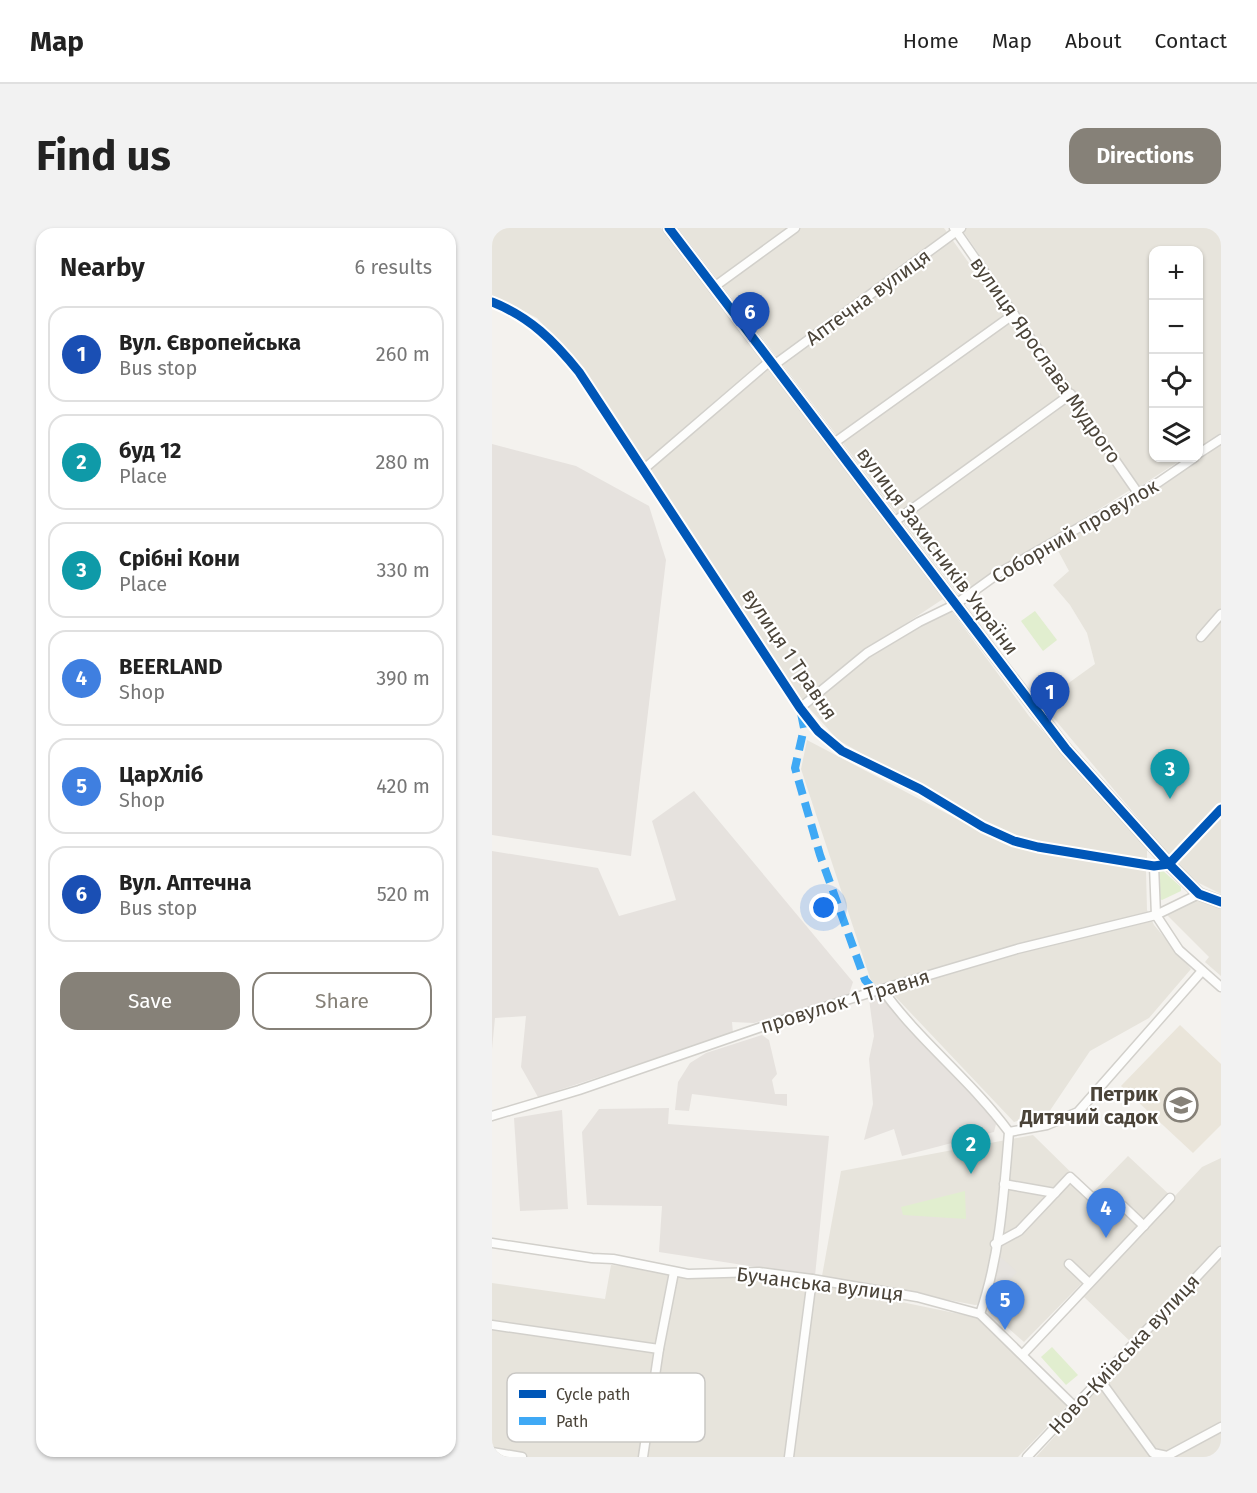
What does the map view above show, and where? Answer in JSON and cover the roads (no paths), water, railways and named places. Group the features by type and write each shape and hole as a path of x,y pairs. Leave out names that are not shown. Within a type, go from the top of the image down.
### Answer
{"street":[{"name":"вулиця Захисників України","path":"669,228 1066,749 1169,864 1199,894 1221,902"},
{"path":"714,287 795,228"},
{"name":"вулиця Ярослава Мудрого","path":"957,229 1138,493"},
{"name":"Аптечна вулиця","path":"644,469 772,363 957,229"},
{"name":"вулиця 1 Травня","path":"492,302 515,311 541,330 560,348 644,469 800,708 818,730 842,751 920,789 983,827 1014,841 1154,866 1169,864"},
{"path":"834,443 1014,314"},
{"path":"894,522 1071,394"},
{"path":"1203,451 1221,439"},
{"name":"Соборний провулок","path":"800,708 867,653 919,622 956,604 999,573 1188,462"},
{"path":"1201,637 1221,614"},
{"path":"1169,864 1221,809"},
{"path":"1154,866 1156,915 1179,950 1221,987"},
{"name":"провулок 1 Травня","path":"492,1116 579,1090 773,1023 882,989 1017,949 1156,915 1199,894"},
{"path":"1009,1132 1047,1125 1078,1112 1202,971"},
{"path":"882,989 902,1016 986,1100 1009,1132 988,1293 980,1314"},
{"path":"995,1244 1019,1231 1070,1177 1113,1217 1122,1206 1144,1226"},
{"path":"1004,1184 1055,1193"},
{"path":"1023,1354 1170,1198"},
{"name":"Бучанська вулиця","path":"492,1243 592,1258 613,1258 674,1272 759,1272 812,1279 917,1297 980,1314 1075,1407"},
{"name":"Ново-Київська вулиця","path":"1027,1457 1221,1251"},
{"path":"1069,1264 1089,1283"},
{"path":"655,1373 674,1272"},
{"path":"789,1457 812,1279"},
{"path":"492,1325 659,1349"},
{"path":"1100,1380 1153,1453 1167,1456 1221,1427"},
{"path":"643,1457 645,1442"},
{"path":"492,1452 522,1457"}],"place":[{"name":"Вул. Аптечна","path":"750,342"},
{"name":"Вул. Європейська","path":"1050,722"},
{"name":"Срібні Кони","path":"1170,799"},
{"name":"Петрик Дитячий садок","path":"1181,1105"},
{"name":"буд 12","path":"971,1174"},
{"name":"BEERLAND","path":"1106,1238"},
{"name":"ЦарХліб","path":"1005,1330"}]}
